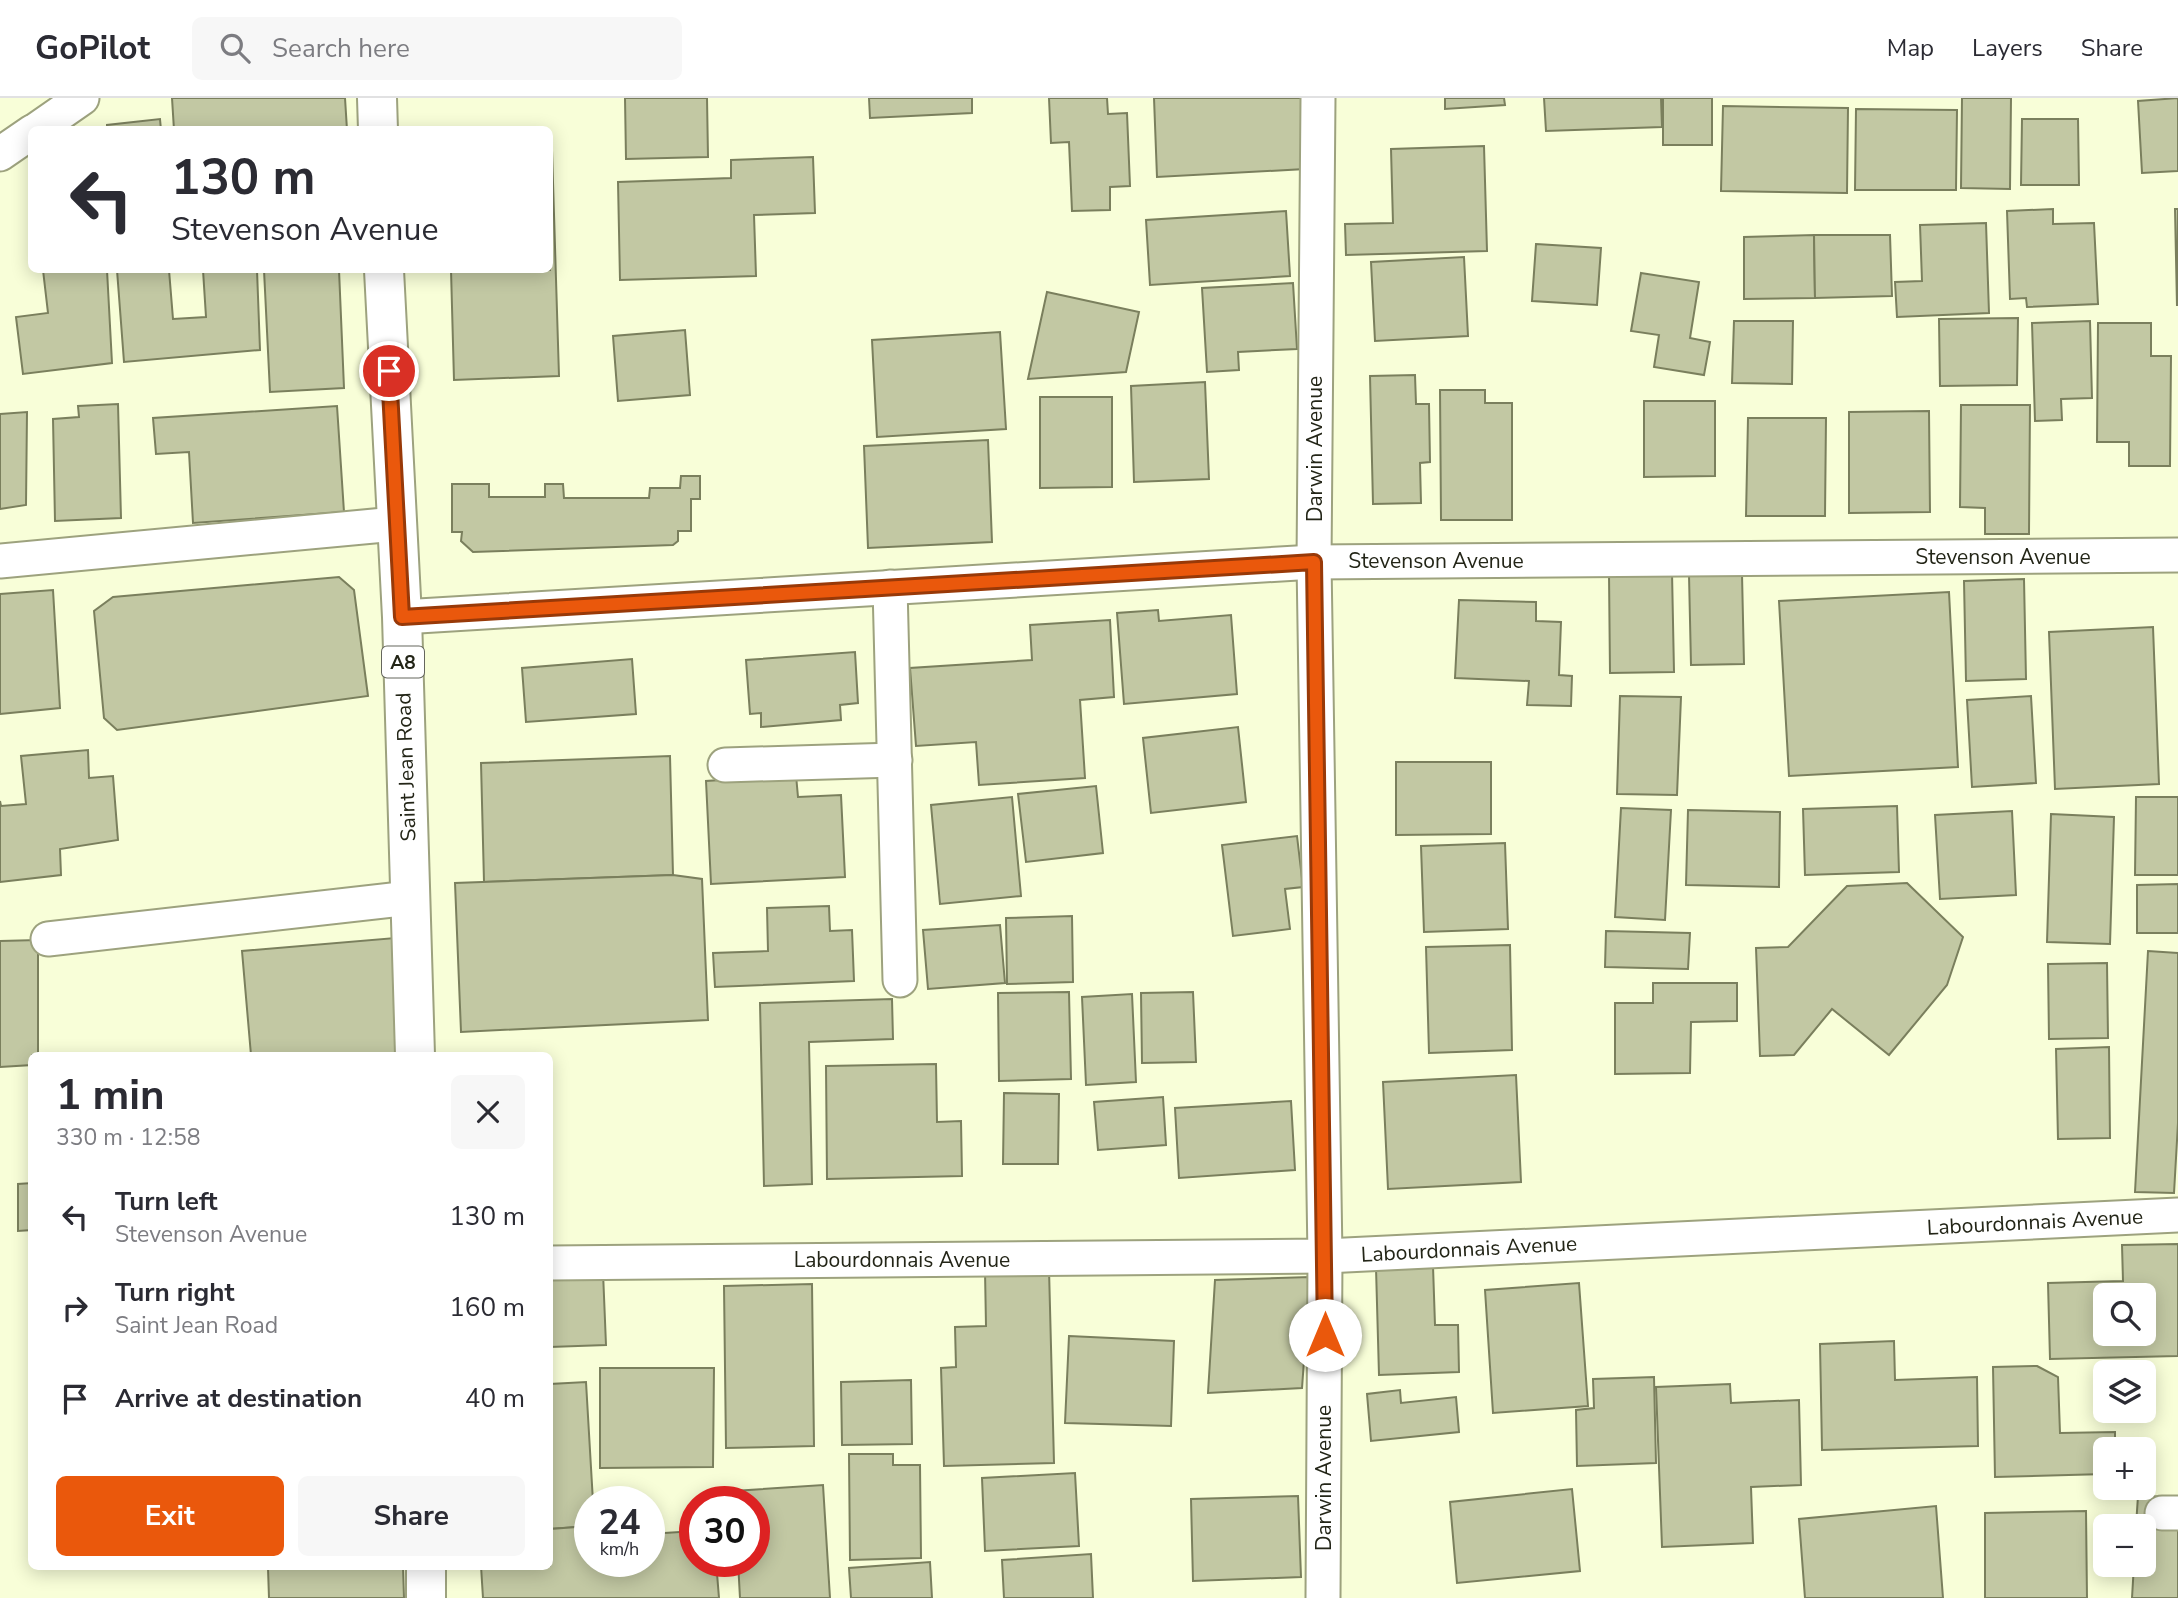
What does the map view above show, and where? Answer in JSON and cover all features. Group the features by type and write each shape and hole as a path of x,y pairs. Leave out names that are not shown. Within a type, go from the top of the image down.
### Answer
{"main road":[{"path":"377,98 378,126"},
{"name":"Saint Jean Road","path":"384,273 395,524 402,617 415,1052"},
{"path":"426,1570 426,1598"}],"street":[{"path":"41,126 82,98"},
{"name":"Darwin Avenue","path":"1318,98 1314,562 1325,1256 1324,1598"},
{"path":"0,154 28,135"},
{"path":"0,561 395,524"},
{"name":"Stevenson Avenue","path":"402,617 1314,562 2178,555"},
{"path":"890,587 900,980"},
{"path":"725,765 895,760"},
{"path":"48,939 410,898"},
{"name":"Labourdonnais Avenue","path":"553,1263 1325,1256 2178,1215"}],"building":[{"path":"172,98 345,98 347,126 174,126"},
{"path":"625,98 707,98 708,157 626,159"},
{"path":"869,98 972,98 972,113 870,118"},
{"path":"1049,98 1107,98 1108,114 1127,113 1130,186 1110,187 1110,210 1072,211 1069,142 1051,143"},
{"path":"1154,98 1302,98 1305,169 1157,177"},
{"path":"1445,98 1504,98 1505,105 1445,109"},
{"path":"1544,98 1661,98 1662,127 1546,131"},
{"path":"1663,98 1712,98 1712,145 1663,145"},
{"path":"1962,98 2011,98 2010,189 1961,188"},
{"path":"2178,98 2178,171 2142,173 2138,101"},
{"path":"1723,106 1848,108 1847,193 1721,191"},
{"path":"1856,109 1957,110 1956,190 1855,190"},
{"path":"160,119 161,126 107,126"},
{"path":"2022,119 2078,119 2079,185 2021,185"},
{"path":"1484,146 1487,251 1346,255 1345,224 1393,223 1391,149"},
{"path":"813,157 815,213 754,215 756,276 620,280 618,182 731,178 731,160"},
{"path":"553,182 559,376 454,380 451,273 553,273"},
{"path":"2053,209 2053,224 2094,223 2098,304 2027,307 2026,298 2010,299 2007,211"},
{"path":"2175,209 2178,209 2177,306"},
{"path":"1286,211 1290,276 1150,285 1146,220"},
{"path":"1986,223 1989,313 1897,317 1895,282 1922,281 1920,225"},
{"path":"1814,235 1815,298 1744,299 1744,237"},
{"path":"1814,235 1890,235 1892,296 1815,298"},
{"path":"1536,244 1601,248 1597,305 1532,301"},
{"path":"1464,257 1468,336 1375,341 1371,262"},
{"path":"43,273 107,273 112,363 23,374 16,317 48,313"},
{"path":"117,273 169,273 173,319 206,317 203,273 257,273 260,350 124,362"},
{"path":"264,273 339,273 344,388 270,392"},
{"path":"1641,273 1699,282 1690,338 1710,342 1704,375 1654,367 1659,335 1631,331"},
{"path":"1293,283 1297,349 1238,352 1239,370 1207,372 1202,288"},
{"path":"1047,292 1139,312 1126,372 1028,379"},
{"path":"2018,318 2017,385 1940,386 1939,319"},
{"path":"1734,321 1793,321 1792,384 1732,383"},
{"path":"2090,321 2092,398 2061,399 2062,420 2035,421 2032,323"},
{"path":"2098,323 2151,323 2151,356 2171,356 2170,466 2129,466 2129,442 2097,442"},
{"path":"685,330 690,395 618,401 613,336"},
{"path":"1000,332 1006,429 877,437 872,340"},
{"path":"1415,375 1416,404 1429,404 1430,462 1420,463 1421,503 1373,504 1370,376"},
{"path":"1205,382 1209,479 1134,482 1131,386"},
{"path":"1440,390 1485,390 1485,403 1512,403 1512,520 1441,520"},
{"path":"1040,397 1112,397 1112,487 1040,488"},
{"path":"1644,401 1715,401 1715,476 1644,477"},
{"path":"118,404 121,518 55,521 53,419 79,417 78,406"},
{"path":"1961,405 2030,405 2029,534 1985,534 1985,508 1960,507"},
{"path":"337,406 344,512 193,523 189,452 156,454 153,418"},
{"path":"1929,411 1930,512 1849,513 1849,412"},
{"path":"27,412 26,505 0,509 0,414"},
{"path":"1748,418 1826,418 1825,516 1746,516"},
{"path":"988,440 992,542 868,548 864,446"},
{"path":"681,476 700,476 700,499 691,499 691,531 678,531 678,541 673,545 473,552 461,541 462,532 452,532 452,484 489,484 489,497 545,497 545,484 563,484 564,498 649,498 650,488 680,488"},
{"path":"1672,572 1674,672 1610,673 1609,574"},
{"path":"1742,574 1744,664 1691,665 1689,575"},
{"path":"339,577 354,590 368,696 117,730 104,718 94,611 113,597"},
{"path":"2024,579 2026,679 1966,681 1964,581"},
{"path":"53,590 60,708 0,714 0,594"},
{"path":"1949,592 1958,767 1789,776 1779,601"},
{"path":"1459,600 1536,602 1536,621 1561,622 1559,675 1572,676 1571,706 1527,705 1529,681 1455,678"},
{"path":"1158,610 1159,621 1231,615 1237,694 1124,704 1117,613"},
{"path":"1110,620 1114,697 1080,700 1085,778 979,785 976,742 916,746 910,668 1032,660 1030,625"},
{"path":"2153,627 2159,784 2055,789 2049,632"},
{"path":"855,652 858,703 840,705 841,720 761,727 761,713 750,714 746,660"},
{"path":"632,659 636,714 526,722 522,668"},
{"path":"1620,696 1681,697 1677,795 1617,794"},
{"path":"2031,696 2036,783 1972,787 1967,700"},
{"path":"1238,727 1246,802 1151,813 1143,738"},
{"path":"88,750 89,778 113,776 118,840 60,849 61,875 0,882 0,801 1,806 26,804 21,756"},
{"path":"670,756 673,875 484,882 481,763"},
{"path":"1396,762 1491,762 1491,834 1396,835"},
{"path":"796,775 798,797 841,795 845,877 711,884 706,781"},
{"path":"1096,786 1103,853 1026,862 1018,794"},
{"path":"1012,797 1021,896 940,904 931,805"},
{"path":"2136,797 2178,797 2178,875 2135,875"},
{"path":"1897,806 1899,872 1805,875 1803,809"},
{"path":"1621,808 1671,810 1665,920 1615,917"},
{"path":"1688,810 1780,812 1779,887 1686,885"},
{"path":"2012,811 2016,895 1940,899 1935,815"},
{"path":"2051,814 2114,817 2110,944 2047,942"},
{"path":"1297,836 1303,887 1285,889 1290,929 1233,936 1222,845"},
{"path":"1505,843 1508,929 1424,932 1421,846"},
{"path":"673,875 702,879 708,1020 461,1032 455,883"},
{"path":"1907,883 1963,937 1947,985 1889,1055 1832,1009 1794,1055 1760,1056 1756,948 1788,947 1847,886"},
{"path":"2178,884 2178,933 2137,933 2137,885"},
{"path":"829,906 830,931 852,930 854,981 715,987 713,953 768,951 767,908"},
{"path":"1072,916 1073,982 1007,984 1006,918"},
{"path":"1000,925 1005,983 928,989 923,930"},
{"path":"1606,931 1690,933 1688,969 1605,967"},
{"path":"395,938 404,1052 251,1052 242,951"},
{"path":"38,940 38,1052 28,1052 28,1065 0,1067 0,941"},
{"path":"1510,945 1512,1050 1429,1053 1426,947"},
{"path":"2148,951 2178,953 2178,1123 2174,1193 2135,1192"},
{"path":"2107,963 2108,1038 2049,1039 2048,964"},
{"path":"1653,983 1737,983 1737,1021 1691,1022 1690,1073 1615,1074 1615,1003 1653,1003"},
{"path":"1069,992 1071,1079 999,1081 998,993"},
{"path":"1193,992 1196,1062 1142,1063 1141,993"},
{"path":"1132,994 1136,1082 1086,1085 1082,997"},
{"path":"892,999 893,1039 809,1042 812,1184 764,1186 760,1003"},
{"path":"2109,1047 2110,1138 2058,1139 2056,1049"},
{"path":"936,1064 937,1122 961,1121 962,1176 827,1179 826,1066"},
{"path":"1516,1075 1521,1182 1388,1189 1383,1082"},
{"path":"1004,1093 1059,1094 1058,1164 1003,1164"},
{"path":"1163,1097 1166,1145 1098,1150 1094,1102"},
{"path":"1291,1101 1295,1170 1179,1178 1175,1108"},
{"path":"28,1183 28,1230 18,1231 18,1184"},
{"path":"2178,1244 2178,1356 2050,1359 2048,1283 2123,1281 2122,1245"},
{"path":"1433,1266 1435,1325 1458,1325 1459,1372 1379,1375 1376,1268"},
{"path":"1049,1269 1054,1463 944,1466 941,1368 956,1367 955,1327 986,1326 985,1271"},
{"path":"603,1272 606,1345 553,1347 553,1274"},
{"path":"1310,1277 1302,1388 1208,1393 1215,1280"},
{"path":"1579,1283 1588,1406 1493,1413 1485,1290"},
{"path":"812,1284 814,1446 726,1448 724,1286"},
{"path":"1069,1336 1174,1341 1171,1426 1065,1423"},
{"path":"1894,1341 1895,1380 1977,1377 1978,1446 1822,1450 1820,1344"},
{"path":"2037,1366 2058,1377 2060,1433 2115,1432 2115,1437 2093,1437 2093,1474 1995,1477 1993,1367"},
{"path":"600,1368 714,1368 713,1467 600,1468"},
{"path":"1654,1377 1656,1463 1577,1466 1576,1410 1594,1408 1593,1379"},
{"path":"911,1380 912,1444 842,1445 841,1382"},
{"path":"586,1382 592,1486 574,1486 574,1527 553,1529 553,1384"},
{"path":"1730,1384 1731,1403 1799,1400 1801,1485 1751,1487 1753,1543 1662,1547 1656,1387"},
{"path":"1400,1390 1401,1403 1456,1397 1459,1432 1371,1441 1367,1394"},
{"path":"849,1454 893,1454 893,1465 920,1465 921,1558 850,1560"},
{"path":"1075,1473 1079,1546 985,1551 982,1478"},
{"path":"823,1485 830,1598 740,1598 739,1577 770,1577 770,1489"},
{"path":"1572,1489 1580,1571 1457,1583 1450,1502"},
{"path":"1298,1496 1301,1577 1193,1581 1191,1499"},
{"path":"2156,1496 2178,1497 2178,1598 2132,1598 2133,1577 2156,1577 2156,1514 2137,1514 2138,1500 2156,1500"},
{"path":"1936,1506 1943,1598 1805,1598 1799,1519"},
{"path":"2086,1511 2087,1598 1985,1598 1985,1513"},
{"path":"574,1527 574,1577 665,1577 665,1533 679,1532 679,1577 717,1577 719,1598 483,1598 481,1570 553,1570 553,1529"},
{"path":"1091,1554 1093,1598 1004,1598 1002,1560"},
{"path":"930,1562 932,1598 851,1598 849,1568"},
{"path":"268,1570 403,1570 404,1598 269,1598"}],"route":[{"path":"389,371 402,617 1314,562 1325,1335"}]}
